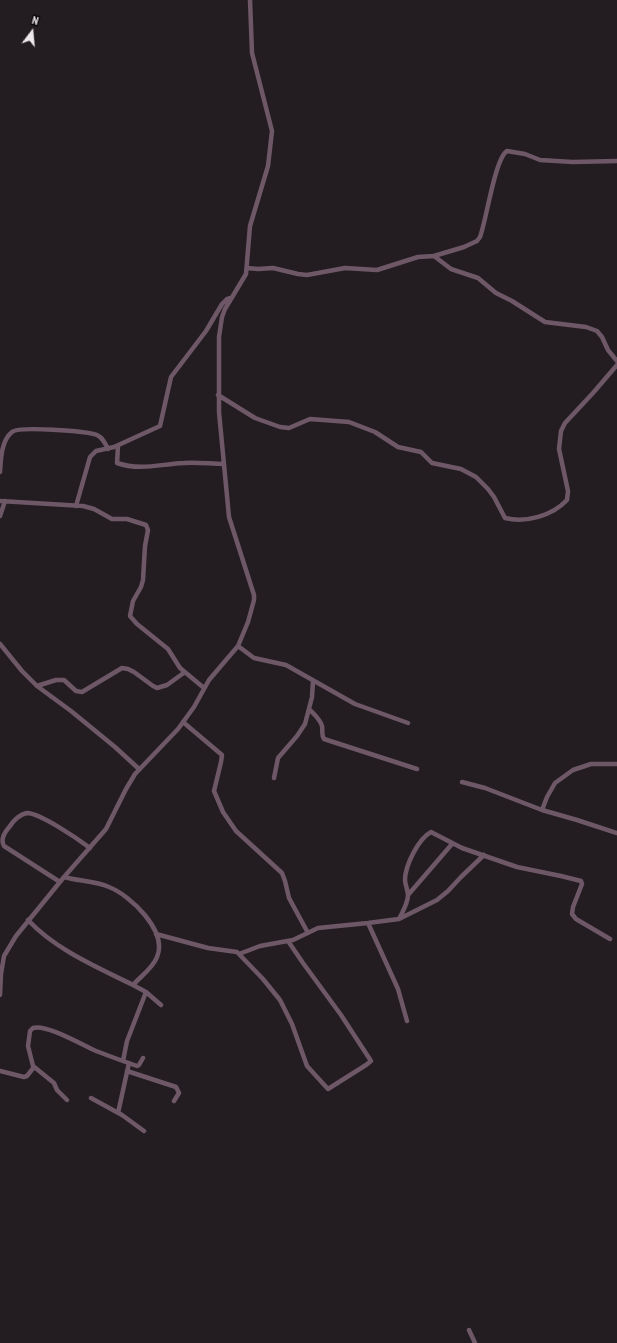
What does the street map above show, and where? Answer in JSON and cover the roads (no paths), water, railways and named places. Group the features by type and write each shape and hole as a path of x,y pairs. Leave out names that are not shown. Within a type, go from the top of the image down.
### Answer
{"street":[{"path":"0,995 2,954 28,920 106,829 126,788 139,769 183,722 217,670 238,646 248,622 254,600 254,595 229,517 218,395 219,337 221,326 225,308 244,279 247,268 250,226 268,166 272,131 252,53 250,0"},
{"path":"247,268 273,268 309,275 344,268 377,270 418,257 434,256 464,247 480,238 488,202 501,160 507,151 525,154 542,160 617,162"},
{"path":"434,256 452,269 478,278 496,293 512,301 545,322 586,327 596,331 602,337 608,350 617,361"},
{"path":"76,506 90,457 96,451 118,446 160,426 171,377 206,331 222,304 227,299 231,298"},
{"path":"218,395 255,418 280,427 289,428 310,419 349,422 375,432 398,447 421,452 432,463 457,468 470,473 476,477 492,494 505,518 520,520 546,514 567,500 567,484 559,449 561,431 565,423 617,365"},
{"path":"0,472 7,437 13,431 21,429 87,433 97,435 102,439 108,449"},
{"path":"118,446 117,463 131,467 146,468 187,462 224,464"},
{"path":"0,516 2,501 76,506 94,509 112,519 132,520 143,523 148,527 144,555 143,580 141,587 132,601 130,616 137,624 168,649 178,666 204,688"},
{"path":"0,644 37,686 77,715 139,769"},
{"path":"238,646 252,656 283,663 355,704 408,723"},
{"path":"37,686 62,680 66,681 76,691 82,692 118,670 125,668 141,676 157,688 167,685 185,672"},
{"path":"274,778 278,758 302,729 312,697 313,681"},
{"path":"309,710 320,722 322,737 324,739 417,769"},
{"path":"183,722 222,755 214,791 223,812 236,832 283,875 289,898 308,933"},
{"path":"542,810 555,783 573,770 591,764 617,764"},
{"path":"462,782 485,788 542,810 617,833"},
{"path":"60,882 4,846 2,842 4,837 14,822 23,814 30,814 64,831 90,848"},
{"path":"399,919 406,905 408,895 405,879 406,870 410,860 425,836 432,832 452,844 525,869 562,876 581,882 582,884 572,910 572,914 576,919 610,939"},
{"path":"408,895 452,844"},
{"path":"239,954 267,944 288,941 322,927 399,919 437,900 484,855"},
{"path":"64,877 102,884 118,892 137,906 156,934 159,940 157,959 133,985"},
{"path":"28,920 54,943 146,992 161,1004"},
{"path":"368,923 398,989 407,1022"},
{"path":"156,934 216,949 236,952 239,954 263,979 280,1000 292,1024 307,1066 328,1088 371,1061 341,1015 302,964 288,941"},
{"path":"123,1061 127,1041 146,992"},
{"path":"67,1100 57,1090 54,1083 34,1067 28,1046 30,1031 35,1027 58,1033 88,1048 129,1063 138,1065 143,1058"},
{"path":"118,1113 129,1063"},
{"path":"0,1071 24,1077 27,1076 34,1067"},
{"path":"127,1071 176,1086 179,1093 174,1101"},
{"path":"91,1098 118,1113 144,1131"},
{"path":"469,1330 475,1343"}]}
